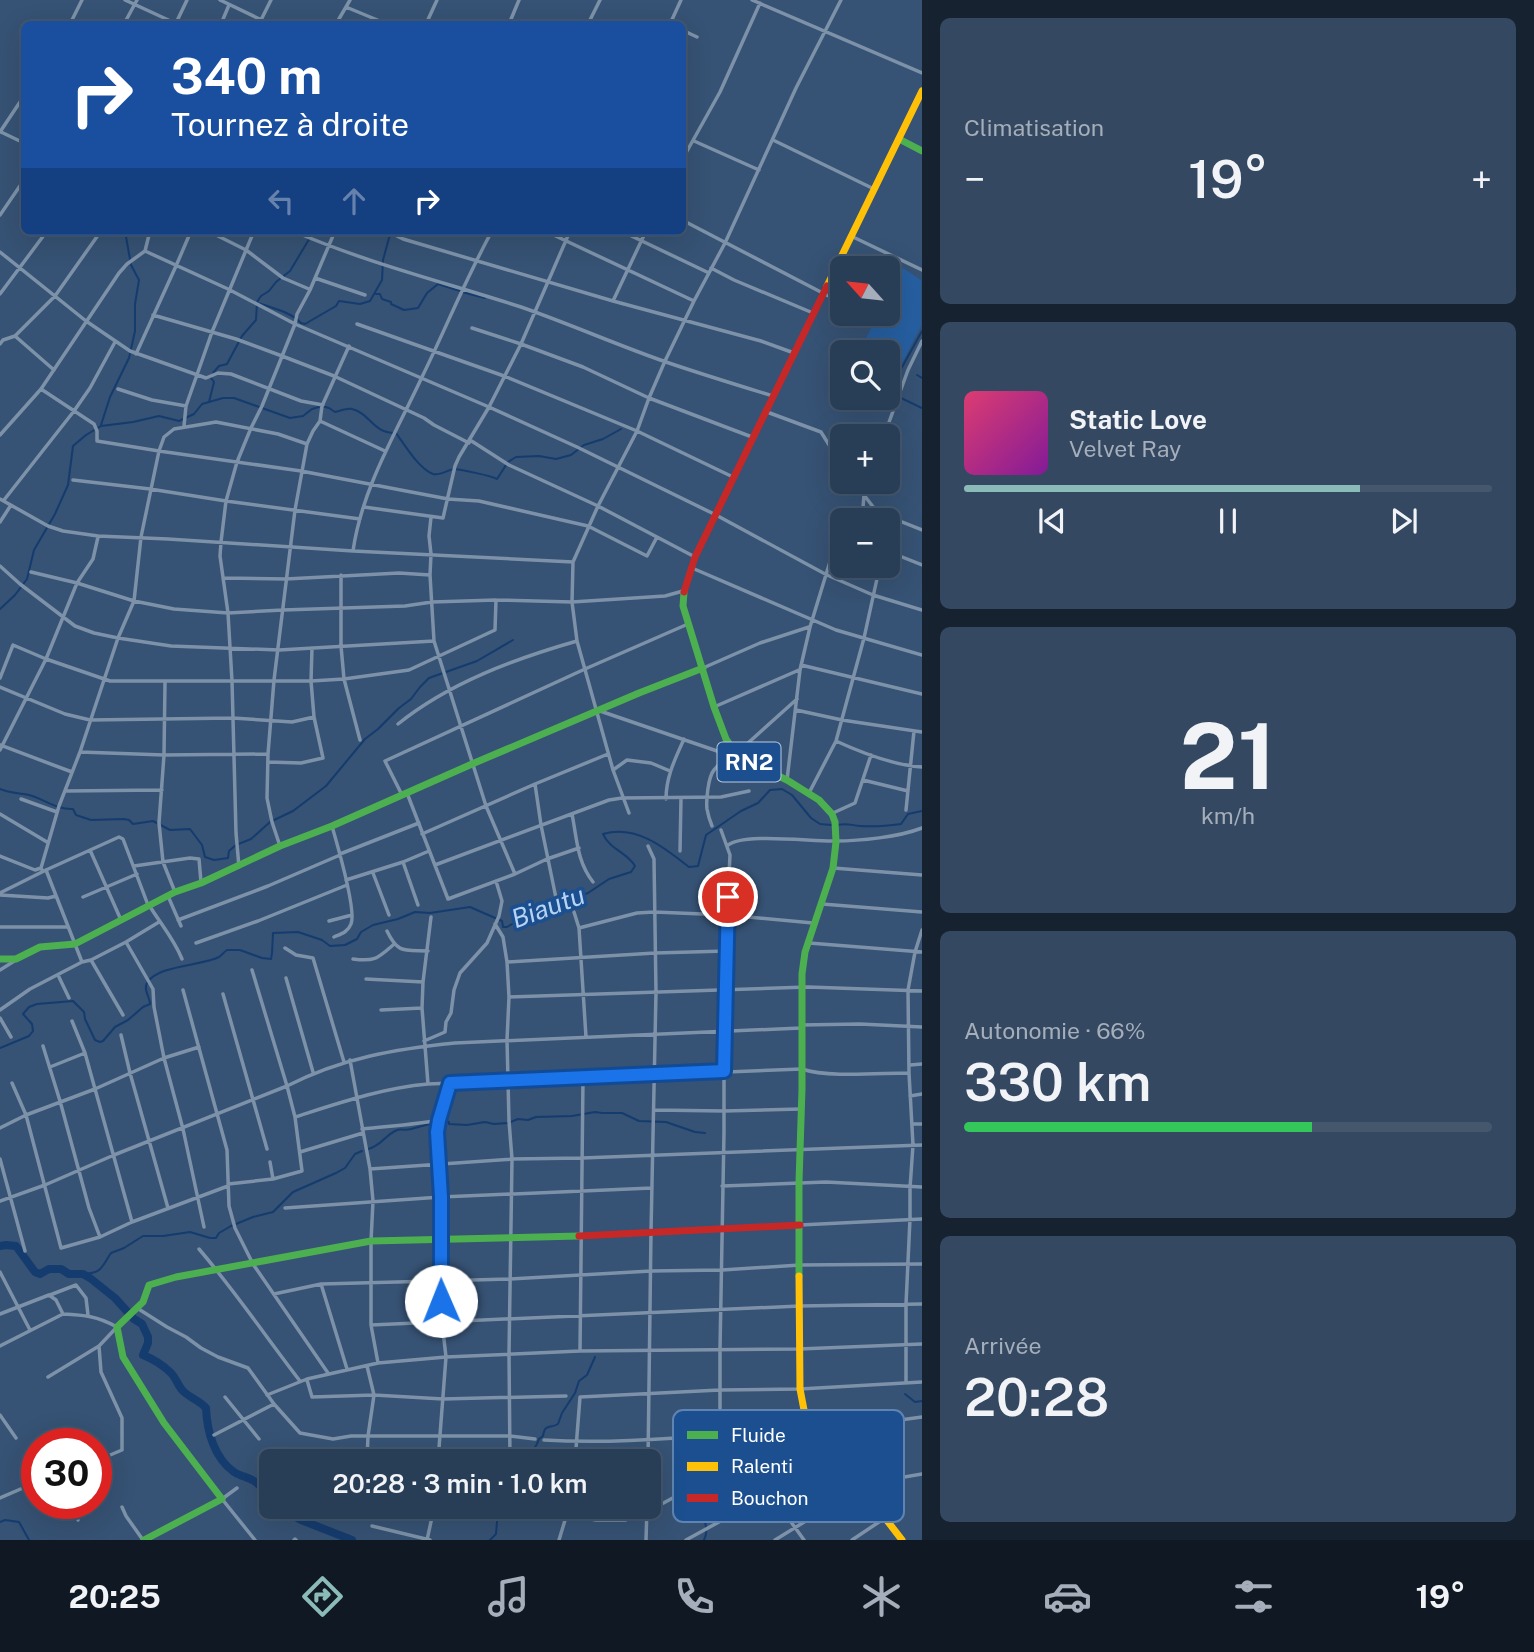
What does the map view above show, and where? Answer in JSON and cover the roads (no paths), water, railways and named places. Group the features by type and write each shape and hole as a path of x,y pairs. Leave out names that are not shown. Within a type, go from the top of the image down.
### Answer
{"main road":[{"name":"RN2","path":"834,821 819,800 809,793 732,751 714,707 688,624 683,607 683,591 695,556 922,91"},
{"path":"899,139 922,151"},
{"path":"0,959 16,959 50,945 75,944 171,894 703,668"},
{"path":"804,1410 800,1389 799,1349 801,988 805,952 833,869 836,842 834,821"},
{"path":"143,1540 222,1499 164,1423 123,1357 117,1327 143,1302 149,1285 176,1277 371,1241 581,1236 800,1225"},
{"path":"888,1522 902,1540"}],"street":[{"path":"72,21 82,0"},
{"path":"125,0 136,2 171,21"},
{"path":"177,21 187,0"},
{"path":"220,0 263,21"},
{"path":"259,19 271,0"},
{"path":"338,21 350,0"},
{"path":"427,21 437,0"},
{"path":"510,21 519,0"},
{"path":"590,21 600,0"},
{"path":"671,21 681,0"},
{"path":"752,0 922,73"},
{"path":"629,813 612,770 577,641 572,602 573,562 588,526 638,431 665,361 841,0"},
{"path":"126,21 136,2"},
{"path":"686,153 720,92 760,3"},
{"path":"222,21 229,5"},
{"path":"346,7 380,21"},
{"path":"686,32 697,37"},
{"path":"21,100 0,132 21,142"},
{"path":"693,141 759,170"},
{"path":"773,141 874,189"},
{"path":"0,215 21,184"},
{"path":"686,222 830,297"},
{"path":"0,294 44,235"},
{"path":"0,344 15,336 55,296 98,235"},
{"path":"0,435 41,389 127,264 145,251 149,235"},
{"path":"133,352 189,235"},
{"path":"216,235 246,250 283,278 310,290"},
{"path":"184,426 186,406 212,332 252,235"},
{"path":"302,235 382,265 463,288 665,361 773,396"},
{"path":"239,867 228,613 220,556 226,502 237,462 270,388 295,319 333,235"},
{"path":"395,235 547,282 761,341 794,353"},
{"path":"353,551 355,532 385,451 490,235"},
{"path":"553,235 694,301"},
{"path":"364,507 443,518 455,469 521,344 568,235"},
{"path":"629,235 813,313"},
{"path":"614,301 644,235"},
{"path":"851,236 922,270"},
{"path":"145,251 257,305 295,319 349,346 579,448 716,515 827,575 873,595 922,610"},
{"path":"0,252 86,321 133,352 206,378 218,373 231,374 301,401 323,405"},
{"path":"314,278 365,295"},
{"path":"153,315 239,340 334,376 407,409 508,464 695,556"},
{"path":"357,324 505,376 638,431 733,477"},
{"path":"472,328 583,367 649,398 752,437"},
{"path":"15,336 54,370"},
{"path":"888,424 922,341"},
{"path":"115,342 74,411 2,500 48,526 98,536 573,562"},
{"path":"281,846 267,798 268,754 290,546 307,444 320,421 334,376 349,346"},
{"path":"41,389 95,425 97,441 301,471 449,499 479,501 588,526 647,556 657,537"},
{"path":"118,389 152,400 186,406"},
{"path":"765,411 821,432 830,446"},
{"path":"320,421 385,451"},
{"path":"82,962 43,870 47,842 118,638 134,601 141,537 164,437 174,429 184,426 216,422 278,433 307,444"},
{"path":"73,480 360,519"},
{"path":"864,495 874,508"},
{"path":"863,508 864,495"},
{"path":"0,522 11,505"},
{"path":"431,517 429,536 434,642 486,806 515,874"},
{"path":"900,521 922,530"},
{"path":"72,772 1,748 46,659 78,583 93,559 98,536"},
{"path":"900,556 922,565"},
{"path":"787,780 801,667 812,619 830,564"},
{"path":"0,566 75,626 118,638 171,646 279,650 434,642"},
{"path":"691,567 836,630 922,655"},
{"path":"31,572 78,583 134,601 174,609 228,613 405,606 432,602 572,602 665,596 683,591"},
{"path":"224,578 286,579 399,573 430,575"},
{"path":"341,575 344,679 360,740"},
{"path":"809,793 836,741 877,578"},
{"path":"0,678 13,645 110,681 311,681 400,672 495,630 496,600"},
{"path":"579,848 448,899 419,823 385,761 688,624"},
{"path":"703,668 760,643 810,627"},
{"path":"398,723 449,690 533,654 577,641"},
{"path":"268,762 301,763 323,758 314,717 312,648"},
{"path":"714,707 801,667 922,694"},
{"path":"165,682 159,824 163,862 181,926"},
{"path":"0,687 65,714 90,720 233,718 292,722 314,717"},
{"path":"712,826 707,810 707,797 713,771 732,751 797,699"},
{"path":"796,710 922,732"},
{"path":"598,711 720,752 732,751"},
{"path":"906,810 914,730"},
{"path":"666,799 670,771 684,739"},
{"path":"836,741 871,755 922,767"},
{"path":"80,752 164,755 268,754"},
{"path":"422,834 534,783 608,754"},
{"path":"834,821 855,803 871,755"},
{"path":"612,770 627,760 651,763 670,771"},
{"path":"862,780 908,791"},
{"path":"534,783 556,898"},
{"path":"65,791 162,790"},
{"path":"435,865 609,800 721,797 750,792"},
{"path":"680,851 681,798"},
{"path":"21,799 58,809"},
{"path":"0,814 47,842"},
{"path":"572,814 584,871 593,882"},
{"path":"178,920 419,823"},
{"path":"332,826 352,915 350,927 334,937"},
{"path":"727,846 735,841 775,838 836,842 906,834 922,828"},
{"path":"720,1410 724,1031 730,855 721,830"},
{"path":"0,894 43,870 120,837 148,905 176,944 181,959"},
{"path":"648,846 654,859 656,992 648,1449"},
{"path":"90,850 121,920"},
{"path":"196,943 258,921 429,851"},
{"path":"0,856 35,870 43,870"},
{"path":"134,866 199,859 201,883"},
{"path":"403,862 418,905"},
{"path":"833,869 922,874"},
{"path":"373,873 390,915"},
{"path":"83,897 137,874"},
{"path":"424,1043 445,1032 460,973 487,943 502,901 496,881"},
{"path":"0,894 48,898 56,896"},
{"path":"822,904 922,912"},
{"path":"575,912 582,958 586,1037"},
{"path":"579,928 637,913 654,912 815,923"},
{"path":"329,921 352,915"},
{"path":"428,1084 422,1008 431,917"},
{"path":"497,920 507,962 509,997 507,1040 512,1159 510,1449"},
{"path":"0,1010 30,989 126,942 159,922"},
{"path":"0,928 68,927"},
{"path":"906,1382 906,1304 913,1145 908,990 922,930"},
{"path":"387,931 393,945 401,950 428,951"},
{"path":"126,942 153,989 153,1007 204,1227"},
{"path":"808,943 922,952"},
{"path":"353,959 376,960 393,945"},
{"path":"285,948 313,958 357,1097 373,1201 372,1325 378,1363"},
{"path":"507,962 727,951"},
{"path":"0,970 16,959"},
{"path":"91,960 123,1015"},
{"path":"12,1083 26,1115 61,1248 100,1237 228,1185 273,1179 302,1171 295,1117 252,970"},
{"path":"58,975 69,998"},
{"path":"286,978 313,1072"},
{"path":"366,979 423,982"},
{"path":"509,997 801,988 922,991"},
{"path":"184,990 227,1150 229,1206 234,1226 253,1264 328,1374"},
{"path":"223,994 267,1149"},
{"path":"381,1010 422,1008"},
{"path":"0,1018 11,1037"},
{"path":"72,1021 85,1053 132,1222"},
{"path":"0,1201 183,1129 287,1086 313,1072 424,1043 860,1024 922,1027"},
{"path":"121,1035 168,1208"},
{"path":"43,1046 89,1208 100,1237"},
{"path":"0,1128 164,1058 199,1047"},
{"path":"50,1068 85,1053"},
{"path":"909,1066 922,1064"},
{"path":"295,1117 357,1097 428,1084 802,1069 828,1074 909,1073"},
{"path":"580,1351 583,1078"},
{"path":"439,1449 446,1357 440,1280 441,1197 437,1132 450,1083"},
{"path":"910,1096 922,1094"},
{"path":"654,1110 801,1108"},
{"path":"300,1152 362,1131 390,1125 412,1126 439,1122"},
{"path":"912,1124 922,1124"},
{"path":"370,1169 512,1159 922,1144"},
{"path":"0,1159 26,1251"},
{"path":"270,1162 273,1179"},
{"path":"722,1186 826,1182 922,1188"},
{"path":"285,1208 441,1197 652,1188"},
{"path":"800,1225 922,1219"},
{"path":"199,1249 300,1381"},
{"path":"274,1294 321,1284 510,1279 800,1265 922,1264"},
{"path":"0,1272 30,1330"},
{"path":"321,1284 347,1370"},
{"path":"0,1314 76,1285 86,1298 88,1315"},
{"path":"49,1295 56,1300 62,1314"},
{"path":"372,1325 800,1306 922,1304"},
{"path":"132,1311 186,1337 218,1357 248,1368 274,1404 300,1433 333,1440 351,1436 535,1438"},
{"path":"0,1346 62,1314 88,1315 117,1327 99,1346 48,1377"},
{"path":"267,1395 300,1381 378,1363 446,1357 580,1351 799,1349 922,1344"},
{"path":"99,1346 101,1372 122,1418 122,1450 112,1454"},
{"path":"367,1366 374,1395 367,1449"},
{"path":"307,1379 312,1397 374,1395 443,1399 565,1396"},
{"path":"576,1449 580,1397 800,1389 922,1381"},
{"path":"225,1397 259,1439"},
{"path":"214,1435 274,1404"},
{"path":"0,1415 16,1438"},
{"path":"904,1419 922,1416"},
{"path":"544,1440 673,1436"},
{"path":"904,1477 922,1474"},
{"path":"237,1488 222,1499 252,1539"},
{"path":"0,1498 21,1489"},
{"path":"122,1507 143,1540"},
{"path":"372,1526 428,1540 432,1519"},
{"path":"559,1540 565,1519"},
{"path":"592,1519 627,1519"},
{"path":"646,1540 647,1519"},
{"path":"686,1540 720,1522"},
{"path":"791,1522 804,1540"},
{"path":"775,1540 805,1522"},
{"path":"852,1540 879,1522"}],"waterway":[{"path":"101,425 110,397 129,358 135,331 135,304 139,280 131,265 126,235"},
{"path":"213,373 219,366 227,364 242,336 256,320 257,302 290,271 312,235"},
{"path":"258,303 287,313 305,324 336,306 339,301 360,304 370,301 382,280 383,260 391,235"},
{"path":"376,294 404,310 418,308 427,293 438,284 460,291"},
{"path":"462,292 485,298"},
{"path":"922,331 901,369 895,393 922,408"},
{"path":"917,375 922,378"},
{"path":"209,402 214,382 211,378"},
{"path":"0,609 27,579 34,550 68,485 73,446 101,426 159,416 179,421 194,414 202,404 223,398 234,398 290,418 303,416 322,406 335,412 352,409 382,430 396,433 417,462 433,474 454,469 497,479 508,462 516,457 539,456 556,459 571,455 584,445 621,429"},
{"path":"0,789 29,795 61,808 73,809 76,815 91,820 124,819 133,824 153,821 170,830 190,829 202,845 205,857 214,860 228,858 229,851 236,845 251,839 270,822 293,811 326,786 365,739 411,699 429,678 477,661 513,640"},
{"name":"Biautu","path":"0,1048 29,1036 33,1031 32,1024 23,1014 29,1007 73,1001 84,1012 95,1040 103,1041 115,1027 150,1004 146,986 152,977 170,969 211,960 227,950 240,950 271,959 273,933 298,932 322,940 330,946 345,945 373,925 415,912 430,913 470,907 502,921 503,927 507,927 535,911 557,909 609,879 631,872 635,866 632,861 610,844 603,834 627,832 638,835 660,846 689,867 698,866 706,835 758,803 770,790 782,789 792,795 811,818 820,824 831,825"},
{"name":"Biautu","path":"837,825 901,824 908,814 922,811"},
{"path":"368,1149 397,1130 409,1130 435,1123 494,1124 518,1119 595,1112 622,1113 639,1121 666,1122 705,1133"},
{"path":"83,1274 98,1271 111,1253 143,1236 190,1232 216,1238 231,1226 273,1212 293,1192 345,1168 355,1154 362,1151"},
{"path":"0,1246 16,1246 35,1272 40,1274 49,1269 61,1269 69,1274 83,1274 115,1298 142,1324 148,1337 143,1355 164,1367 183,1391 206,1408 210,1435 221,1459 234,1472 259,1485"},
{"path":"534,1449 545,1429 558,1424 579,1381 587,1375 595,1357"},
{"path":"905,1394 915,1402 922,1401"},
{"path":"299,1519 352,1540"},
{"path":"490,1540 496,1534 498,1519"},
{"path":"0,1522 19,1522 29,1540"},
{"path":"704,1522 704,1540"}]}
